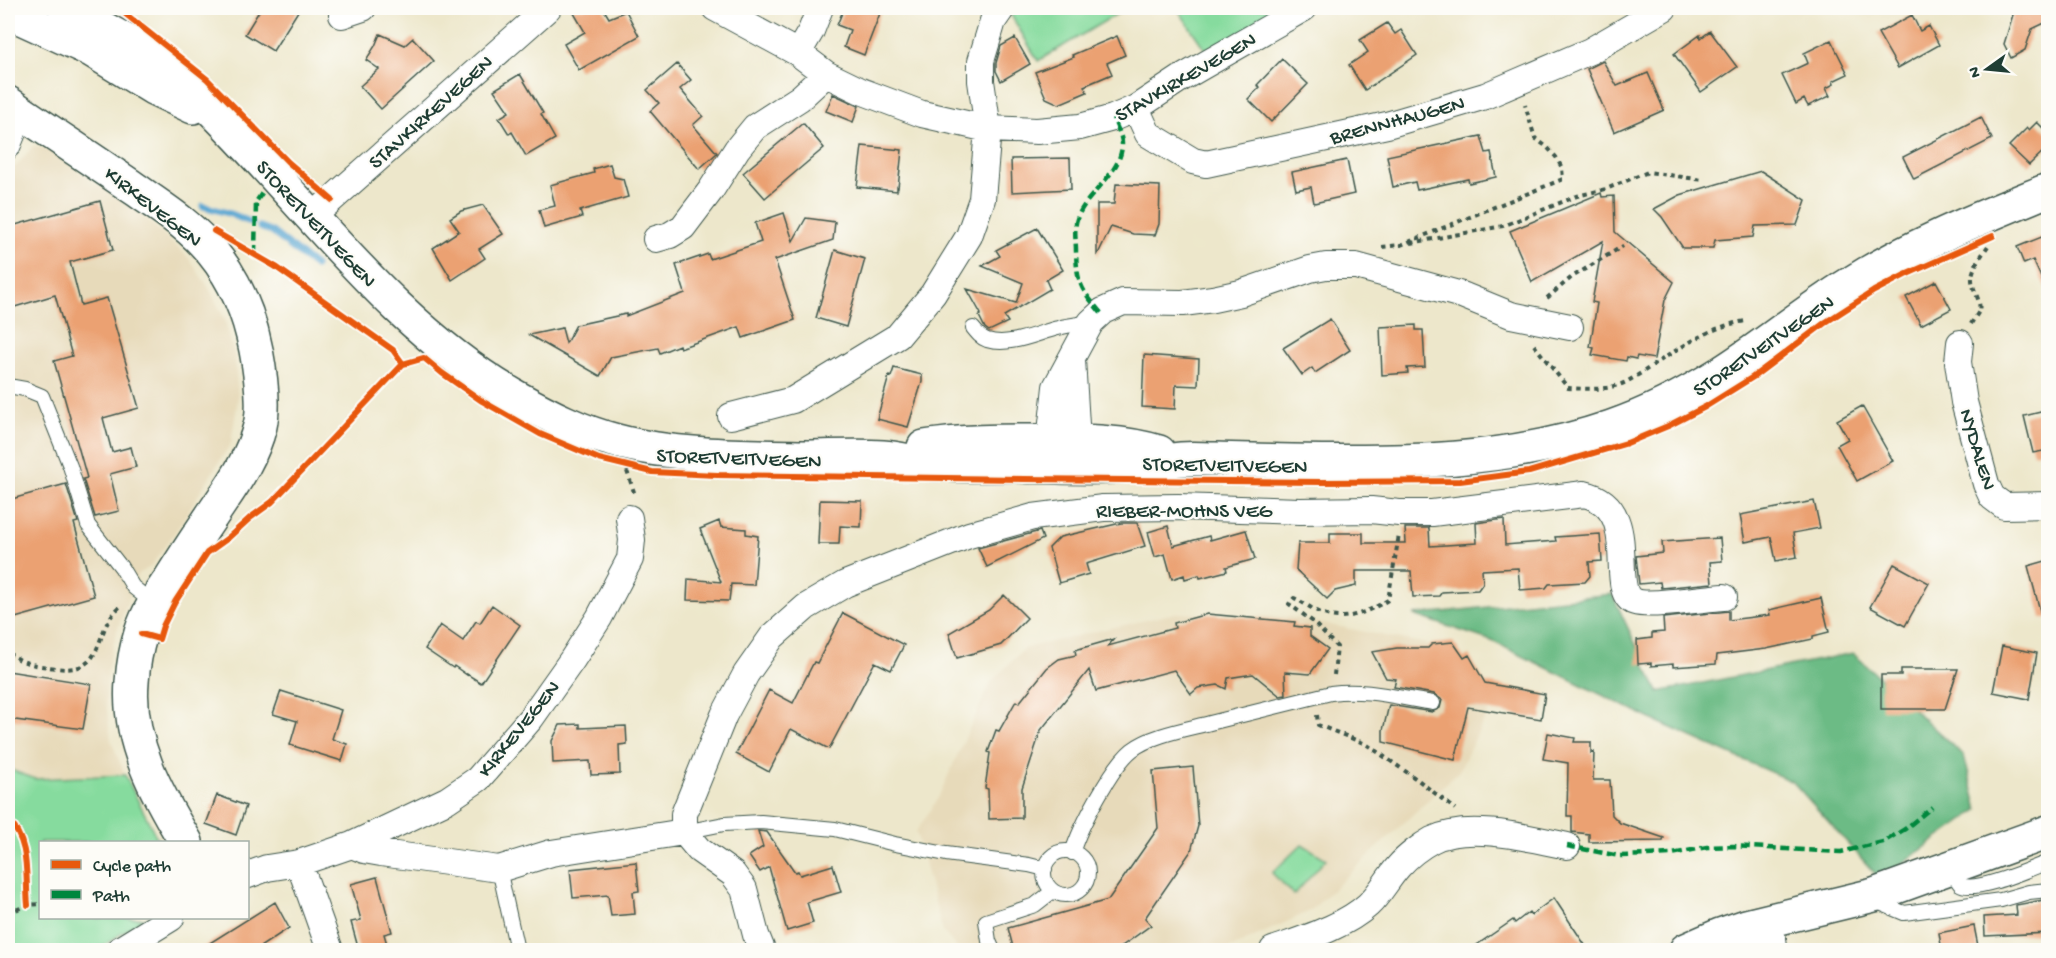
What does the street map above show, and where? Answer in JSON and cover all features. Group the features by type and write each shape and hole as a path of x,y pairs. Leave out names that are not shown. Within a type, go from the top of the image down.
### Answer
{"main road":[{"name":"STORETVEITVEGEN","path":"65,8 115,34 162,65 194,92 313,216 379,291 456,357 511,394 580,429 617,441 662,450 798,457 882,457 913,449 978,441 1063,450 1142,446 1182,458 1389,462 1491,455 1569,440 1615,426 1652,411 1696,388 1812,308 1896,256 1948,231 2049,190"},
{"name":"STORETVEITVEGEN","path":"8,12 91,50 153,88 222,121"},
{"name":"KIRKEVEGEN","path":"17,109 64,139 190,230 211,251 228,274 242,299 252,329 258,359 261,397 260,424 253,446 238,476 147,599 132,684 134,730 142,756 151,778 185,841"},
{"path":"1686,951 1746,926 1774,934 2049,832"}],"street":[{"name":"STAVKIRKEVEGEN","path":"313,216 548,8"},
{"name":"STAVKIRKEVEGEN","path":"715,8 798,53 826,74 861,91 922,114 987,129 1037,131 1080,127 1113,118 1136,108 1180,79 1305,8"},
{"path":"798,53 811,32 820,8"},
{"path":"731,416 793,400 898,336 908,327 933,294 969,236 982,198 987,129 981,61 993,21 1002,8"},
{"name":"BRENNHAUGEN","path":"1136,108 1148,134 1193,161 1206,164 1387,125 1485,96 1590,51 1664,8"},
{"path":"656,239 670,235 683,227 711,190 737,148 755,127 800,99 826,74"},
{"path":"1063,450 1072,359 1091,322 1103,311 1123,302 1183,303 1213,299 1241,293 1311,269 1341,265 1356,266 1462,295 1511,315 1570,327"},
{"name":"NYDALEN","path":"1964,336 1958,362 1964,402 1986,484 1992,497 2004,506 2049,505"},
{"name":"RIEBER-MOHNS VEG","path":"684,832 684,814 724,715 746,674 780,630 806,607 845,584 979,531 1033,517 1140,506 1432,513 1574,494 1589,495 1604,503 1616,517 1624,585 1629,598 1642,603 1724,597"},
{"name":"KIRKEVEGEN","path":"249,875 267,868 299,863 352,845 447,800 467,788 514,739 572,660 599,618 630,560 632,540 628,518"},
{"path":"352,845 381,853 499,869 551,853 684,832 699,850 733,874 744,889 762,951"},
{"path":"1273,951 1349,919 1368,905 1400,865 1431,841 1447,835 1481,832 1514,835 1567,846"},
{"path":"299,863 330,951"},
{"path":"119,951 169,919"}],"lane":[{"path":"8,153 13,148 17,109"},
{"path":"973,328 987,340 1001,341 1091,322"},
{"path":"8,387 25,389 42,396 70,466 88,525 147,599"},
{"path":"1072,853 1078,834 1112,775 1131,751 1144,742 1316,696 1345,691 1432,704"},
{"path":"684,832 724,824 761,822 835,829 946,854 1045,869"},
{"path":"1065,852 1072,853 1084,861 1087,868 1086,883 1081,889 1068,895 1053,891 1046,881 1045,869 1052,857 1065,852"},
{"path":"1950,867 1960,884 1980,886 2049,862"},
{"path":"499,869 517,951"},
{"path":"1874,895 1880,903 1904,913 2001,900 2029,892 2049,890"},
{"path":"993,951 986,921 1035,905 1053,891"},
{"path":"1745,951 1774,934"}],"path":[{"path":"1401,245 1563,179 1562,168 1556,157 1535,138 1525,105 1522,79"},
{"path":"1372,248 1401,245 1503,226 1577,196 1606,189 1648,172 1703,180"},
{"path":"1538,321 1543,302 1572,277 1623,246"},
{"path":"1964,336 1979,310 1979,301 1972,281 1975,268 1984,253"},
{"path":"1511,315 1568,388 1591,389 1617,387 1708,332 1737,322"},
{"path":"1331,693 1337,647 1312,621 1289,604 1294,598 1319,612 1342,617 1355,616 1388,600 1399,533 1399,513"},
{"path":"8,653 25,664 70,670 78,668 92,658 113,613 147,599"},
{"path":"1316,696 1318,725 1366,744 1451,804 1458,816 1463,834"},
{"path":"8,820 21,840 24,852 28,905"},
{"path":"8,913 28,905 39,904"}],"shaded area":[{"path":"33,146 43,148 58,156 140,213 187,256 209,288 225,320 235,357 238,399 231,443 174,534 150,567 138,574 118,627 108,667 106,703 111,740 125,775 35,779 8,769 8,172"},
{"path":"1176,613 1289,617 1437,646 1498,692 1459,771 1310,911 1226,950 959,950 943,932 916,832 938,798 990,683 1025,648"}],"green space":[{"path":"1012,8 1127,8 1038,61 1008,10"},
{"path":"1177,8 1279,8 1208,54"},
{"path":"1612,594 1658,692 1853,653 1964,756 1978,810 1880,879 1793,782 1649,718 1492,641 1414,615"},
{"path":"8,769 35,779 125,775 158,841 39,841 39,919 143,919 97,950 8,950"},
{"path":"1302,844 1326,859 1294,895 1272,873"}],"building":[{"path":"261,8 300,8 273,51 245,34"},
{"path":"571,8 603,8 609,18 626,11 639,36 579,70 564,44 585,32"},
{"path":"844,8 882,8 864,55 844,47 850,30 837,25"},
{"path":"2015,8 2049,8 2049,21 2032,29 2025,50 2011,58 2004,44"},
{"path":"1912,15 1920,31 1929,26 1939,45 1898,68 1878,33"},
{"path":"1387,23 1395,34 1401,30 1417,55 1365,90 1349,65 1368,52 1360,40"},
{"path":"1710,31 1737,67 1701,92 1674,54 1700,35 1701,38"},
{"path":"380,34 405,45 413,38 434,61 381,109 360,86 379,69 366,60"},
{"path":"1117,36 1125,55 1107,63 1112,74 1084,86 1087,92 1059,104 1046,98 1035,72 1074,57 1072,55"},
{"path":"1015,38 1030,64 1001,81 996,71 996,63 1001,46"},
{"path":"1831,40 1848,74 1833,81 1834,84 1826,88 1830,96 1808,106 1804,99 1796,104 1782,75 1808,63 1804,53"},
{"path":"1282,59 1308,84 1271,122 1248,99 1260,87 1257,85"},
{"path":"1603,61 1617,86 1648,73 1664,110 1614,132 1587,69"},
{"path":"677,64 691,80 680,89 703,116 693,125 717,153 699,169 650,111 659,103 647,90"},
{"path":"520,74 555,139 526,156 512,132 509,134 499,118 509,112 494,90"},
{"path":"833,94 859,106 853,122 826,111"},
{"path":"1981,117 1992,139 1914,179 1903,157"},
{"path":"2037,122 2049,134 2049,146 2029,165 2009,146 2027,128 2029,130"},
{"path":"803,123 824,148 765,198 743,173"},
{"path":"1481,136 1486,153 1491,152 1496,177 1469,183 1468,179 1417,190 1415,182 1393,187 1387,156"},
{"path":"862,146 902,150 897,191 857,187"},
{"path":"1070,158 1071,189 1012,192 1011,159"},
{"path":"1347,160 1354,194 1314,203 1311,187 1296,190 1292,172"},
{"path":"610,164 614,177 623,179 628,197 580,211 582,217 544,228 539,210 555,206 550,185 594,173 593,169"},
{"path":"1761,171 1806,200 1797,225 1755,226 1753,237 1715,240 1713,248 1683,248 1654,209 1680,195"},
{"path":"1116,184 1160,186 1159,224 1155,235 1133,234 1111,227 1097,256 1097,204 1114,204"},
{"path":"1601,193 1602,197 1614,196 1615,232 1674,282 1665,300 1654,359 1637,356 1636,359 1627,357 1626,361 1592,355 1594,348 1590,347 1597,303 1592,302 1603,241 1532,282 1510,231"},
{"path":"100,201 113,250 70,262 81,305 107,298 139,408 103,418 112,452 131,447 136,467 110,474 119,511 95,517 83,479 87,478 54,361 72,356 55,295 8,309 8,227"},
{"path":"483,205 503,234 479,249 485,258 452,280 433,248 459,231 450,218 461,211"},
{"path":"784,213 793,241 806,218 835,222 833,240 775,260 795,320 743,338 739,327 660,353 658,348 611,357 600,376 529,335 562,328 566,343 576,325 626,314 626,316 685,293 676,265 708,254 710,259 761,242 755,223"},
{"path":"1037,228 1063,270 1046,280 1050,289 1004,316 1008,322 989,331 985,328 979,316 981,314 967,289 1016,303 1023,283 982,266 1000,256 996,250"},
{"path":"2049,234 2049,295 2033,260 2024,264 2017,247"},
{"path":"835,250 865,259 846,327 816,318"},
{"path":"1936,281 1951,309 1921,325 1906,297"},
{"path":"1330,319 1350,350 1315,373 1312,368 1302,375 1283,348"},
{"path":"1416,325 1416,330 1423,330 1425,367 1407,368 1408,373 1382,375 1380,327"},
{"path":"1144,355 1199,359 1198,386 1176,385 1175,409 1142,407"},
{"path":"894,368 922,375 922,382 908,427 877,419 889,376 891,377"},
{"path":"1862,406 1893,461 1857,481 1837,445 1848,439 1837,420"},
{"path":"2049,410 2049,450 2033,453 2024,416"},
{"path":"66,484 78,522 74,523 94,596 8,620 8,500"},
{"path":"820,500 862,501 861,527 840,526 839,544 818,544"},
{"path":"1814,501 1820,528 1793,533 1797,557 1776,561 1771,537 1745,542 1740,515"},
{"path":"1504,519 1505,545 1556,541 1555,537 1600,534 1602,561 1589,562 1590,576 1585,582 1549,584 1546,588 1520,590 1518,568 1482,570 1483,583 1478,590 1442,592 1439,596 1413,597 1411,571 1356,571 1356,586 1335,591 1327,599 1296,570 1298,543 1330,543 1330,533 1363,533 1363,543 1406,543 1405,528 1429,528 1430,546 1477,543 1476,523"},
{"path":"719,521 721,527 746,529 746,534 758,536 754,585 731,584 729,601 687,600 688,579 721,582 700,529"},
{"path":"1121,523 1137,523 1145,546 1086,564 1089,574 1059,583 1049,548 1060,537"},
{"path":"1168,526 1173,546 1209,536 1210,540 1246,530 1255,559 1226,567 1227,571 1200,578 1199,575 1185,579 1184,575 1172,579 1165,554 1155,557 1148,532"},
{"path":"1040,531 1043,539 987,567 978,548"},
{"path":"1720,538 1722,561 1710,562 1712,583 1661,588 1660,582 1639,584 1636,556 1663,553 1662,542"},
{"path":"2049,560 2049,618 2042,618 2028,566"},
{"path":"1894,564 1929,583 1905,626 1870,607"},
{"path":"1004,595 1027,618 1001,645 957,658 949,633 989,610"},
{"path":"1821,598 1829,632 1813,636 1813,639 1766,649 1717,655 1716,664 1673,667 1673,664 1651,666 1651,663 1638,664 1637,640 1652,638 1652,633 1664,632 1663,618 1729,611 1729,620 1770,615 1769,610"},
{"path":"492,605 520,625 481,683 425,649 440,625 463,641 476,621 480,623"},
{"path":"843,613 904,645 891,670 875,662 829,749 791,729 769,772 736,754 769,690 793,703"},
{"path":"1207,614 1295,622 1294,626 1310,628 1310,636 1328,649 1310,674 1285,672 1286,695 1280,696 1253,674 1228,678 1226,689 1218,685 1198,688 1191,694 1174,670 1096,691 1089,670 1041,730 1022,788 1022,818 989,819 988,789 985,788 990,753 988,752 996,730 999,731 1016,701 1019,703 1047,668 1059,659 1076,655 1075,650 1114,639 1108,646 1175,628 1174,623"},
{"path":"1453,642 1464,658 1469,655 1485,683 1545,694 1541,719 1468,707 1455,760 1383,742 1383,730 1389,705 1432,712 1440,708 1442,700 1434,694 1394,687 1396,679 1386,678 1372,652 1397,648 1428,648 1432,644"},
{"path":"2002,646 2037,653 2029,699 1993,692"},
{"path":"1901,669 1958,669 1945,709 1881,709 1881,675 1901,675"},
{"path":"8,671 91,684 83,729 8,719"},
{"path":"281,691 341,710 332,739 347,744 342,761 290,745 297,721 273,714"},
{"path":"580,724 580,728 626,726 627,744 619,745 620,774 591,775 590,761 553,763 552,741 560,725"},
{"path":"1548,733 1575,738 1574,742 1591,742 1591,753 1594,752 1593,780 1610,780 1612,815 1620,823 1664,838 1663,841 1589,842 1589,834 1572,832 1572,816 1567,816 1568,763 1543,759"},
{"path":"1193,767 1198,826 1191,851 1145,918 1151,925 1115,951 1014,951 1008,928 1108,900 1158,828 1153,771"},
{"path":"217,795 246,806 236,835 206,824"},
{"path":"758,831 767,832 795,872 798,871 800,875 833,865 841,892 807,902 813,923 787,931 769,867 760,872 749,856 763,847"},
{"path":"636,862 639,891 633,892 635,914 611,916 608,895 573,898 570,869"},
{"path":"377,877 392,932 384,934 389,951 359,951 351,922 361,920 351,884"},
{"path":"1554,898 1589,951 1468,951 1513,920 1515,923 1529,912 1531,915"},
{"path":"2049,899 2049,933 1985,936 1984,917 2017,915 2016,905"},
{"path":"275,902 289,928 254,951 197,951 249,919"},
{"path":"1974,926 1979,951 1942,951 1939,933"}],"waterway":[{"path":"203,206 252,223"},
{"path":"260,227 272,232 315,266"}],"marked path":[{"path":"1101,313 1081,285 1076,262 1075,227 1084,206 1117,164 1121,154 1122,141 1113,118"},
{"path":"255,254 256,202 262,193"},
{"path":"1567,846 1620,856 1672,854 1707,847 1733,846 1841,852 1883,842 1905,829 1932,807"}],"cycle path":[{"path":"118,8 207,79 288,162 332,200"},
{"path":"214,231 276,267 393,350 403,364"},
{"path":"141,634 159,639 175,602 207,553 272,502 403,364 424,358 482,401 540,434 599,459 652,472 1024,479 1460,481 1529,472 1627,443 1668,426 1705,407 1753,377 1826,322 1874,291 1993,236"},
{"path":"8,820 24,849 28,905"}]}
